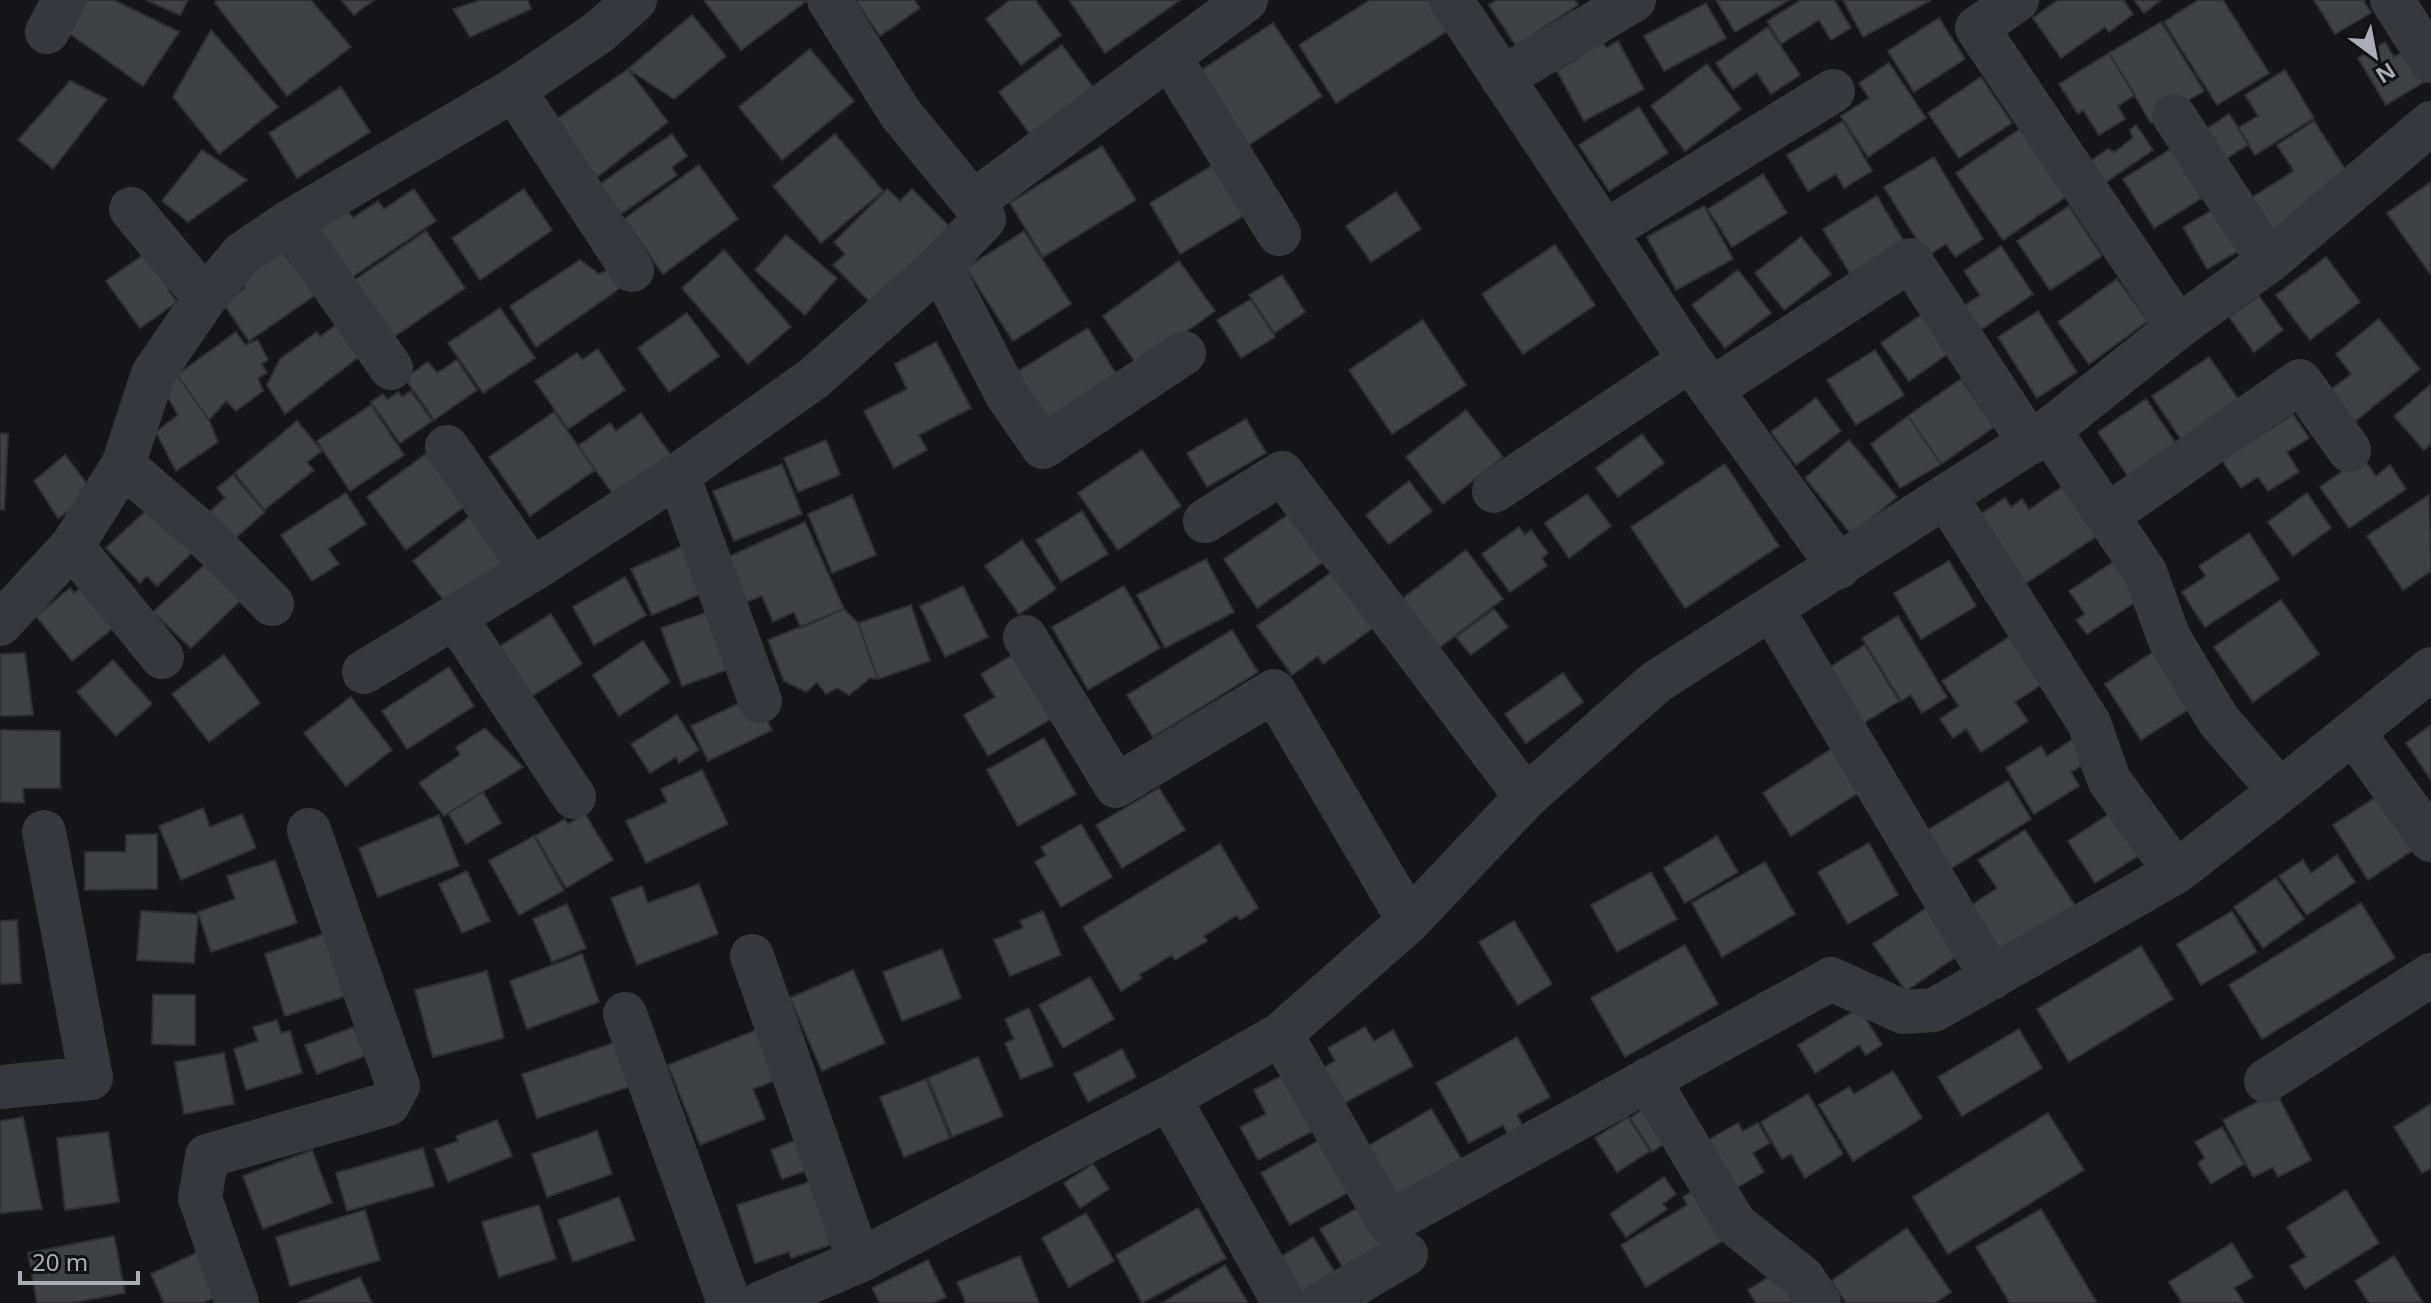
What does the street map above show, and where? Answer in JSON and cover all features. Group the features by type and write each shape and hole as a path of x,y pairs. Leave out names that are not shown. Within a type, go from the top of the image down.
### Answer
{"street":[{"path":"0,624 72,546 123,465 153,374 205,298 242,254 289,222 514,90 599,32 635,0"},
{"path":"364,672 532,570 678,475 814,378 940,266 984,219 900,113 829,0"},
{"path":"973,202 1246,0"},
{"path":"1451,0 1701,375 1839,567"},
{"path":"1502,78 1634,0"},
{"path":"2017,0 1977,28 2178,327"},
{"path":"2392,0 2431,61"},
{"path":"1170,58 1279,234"},
{"path":"514,90 632,270"},
{"path":"1606,231 1833,91"},
{"path":"2174,116 2269,261"},
{"path":"761,1303 859,1261 1169,1098 1281,1034 1409,921 1526,797 1656,682 2040,436 2178,327 2269,261 2431,123"},
{"path":"131,209 205,298"},
{"path":"289,222 391,368"},
{"path":"1494,491 1910,260 2040,436 2107,516 2145,572 2169,638 2219,721 2280,791"},
{"path":"940,266 1007,395 1043,447 1184,353"},
{"path":"2107,516 2300,381 2349,450"},
{"path":"447,447 532,570"},
{"path":"123,465 203,534 272,604"},
{"path":"1205,521 1282,473 1526,797"},
{"path":"678,475 760,701"},
{"path":"1946,497 2089,723 2109,780 2176,872"},
{"path":"72,546 162,657"},
{"path":"1772,609 1992,978"},
{"path":"455,617 574,797"},
{"path":"1025,637 1116,786 1274,691 1409,921"},
{"path":"1281,1034 1389,1223 1831,979 1903,1012 1934,1010 2176,872 2431,669"},
{"path":"2353,732 2431,840"},
{"path":"237,1303 200,1198 207,1156 388,1104 398,1086 309,830"},
{"path":"0,1087 91,1078 44,832"},
{"path":"752,956 859,1261"},
{"path":"2266,1081 2431,975"},
{"path":"625,1014 729,1303"},
{"path":"1648,1079 1735,1224 1803,1278 1819,1303"},
{"path":"1169,1098 1284,1303"},
{"path":"1323,1303 1406,1254"}],"building":[{"path":"82,0 114,0 179,32 143,86 66,31"},
{"path":"146,0 188,0 180,15"},
{"path":"217,0 311,0 351,47 287,96 215,3"},
{"path":"341,0 374,0 354,15"},
{"path":"481,0 528,0 531,9 470,37 453,9"},
{"path":"704,0 808,0 741,50"},
{"path":"855,0 914,0 920,8 880,36"},
{"path":"1010,0 1035,0 1061,35 1021,65 986,19"},
{"path":"1069,0 1180,0 1105,53"},
{"path":"1370,0 1434,0 1452,28 1336,103 1299,45"},
{"path":"1497,0 1575,0 1578,5 1516,46 1489,5"},
{"path":"1716,0 1789,0 1735,32"},
{"path":"1801,0 1834,0 1851,28 1831,40 1819,20 1781,44 1767,21"},
{"path":"1843,0 1931,0 1863,37"},
{"path":"2058,0 2123,0 2133,14 2109,32 2105,27 2061,58 2033,18"},
{"path":"2134,0 2161,0 2144,13"},
{"path":"2198,0 2223,0 2269,73 2217,105 2164,22"},
{"path":"2314,0 2363,0 2371,13 2335,34"},
{"path":"1706,3 1726,38 1664,71 1644,36"},
{"path":"692,15 726,56 674,99 628,69"},
{"path":"1939,18 1965,59 1914,92 1888,51"},
{"path":"2161,22 2204,91 2151,123 2109,53"},
{"path":"1273,23 1322,96 1246,147 1197,73"},
{"path":"1768,27 1800,75 1771,94 1757,73 1733,89 1716,63"},
{"path":"211,30 278,107 219,154 173,97"},
{"path":"1599,35 1606,48 1618,41 1644,89 1584,121 1557,71 1579,58 1574,48"},
{"path":"2385,42 2394,57 2405,51 2424,82 2386,105 2358,58"},
{"path":"1062,45 1095,90 1032,137 999,92"},
{"path":"810,49 854,101 782,160 739,107"},
{"path":"2109,53 2135,95 2118,106 2125,119 2099,135 2083,110 2078,114 2059,84"},
{"path":"1889,63 1926,118 1868,157 1841,116 1869,98 1859,83"},
{"path":"1707,64 1741,109 1685,151 1651,106"},
{"path":"628,69 668,122 597,177 554,121"},
{"path":"2285,70 2314,118 2255,155 2238,128 2258,116 2245,95"},
{"path":"1981,77 2012,123 1959,158 1928,113"},
{"path":"70,81 107,99 53,169 18,140"},
{"path":"341,87 370,132 297,178 269,133"},
{"path":"1639,107 1668,153 1609,191 1579,145"},
{"path":"2229,114 2249,144 2224,160 2205,130"},
{"path":"1843,121 1872,171 1844,188 1836,174 1808,191 1787,155"},
{"path":"2314,121 2352,180 2273,231 2251,198 2294,171 2277,145"},
{"path":"2136,125 2153,150 2100,186 2085,165 2108,149 2115,152 2133,138 2130,130"},
{"path":"2021,128 2067,196 2003,240 1956,173"},
{"path":"672,134 687,156 672,167 677,175 621,214 600,184"},
{"path":"835,134 883,191 821,243 773,186"},
{"path":"1102,146 1136,200 1043,257 1010,203"},
{"path":"2171,149 2202,198 2154,228 2123,179"},
{"path":"202,150 247,180 188,222 162,201"},
{"path":"1934,157 1983,239 1955,257 1946,244 1927,256 1884,187"},
{"path":"1225,158 1255,209 1180,254 1150,203"},
{"path":"699,165 738,219 663,274 624,219"},
{"path":"1763,174 1787,213 1732,247 1708,209"},
{"path":"2431,182 2431,275 2387,213"},
{"path":"414,189 436,221 340,285 299,223 339,197 353,218 378,201 384,209"},
{"path":"524,189 552,230 480,280 452,238"},
{"path":"887,189 900,201 912,189 955,232 877,309 833,265 845,254 834,242"},
{"path":"1396,192 1421,229 1371,262 1346,226"},
{"path":"1877,196 1904,242 1850,274 1823,229"},
{"path":"1704,206 1733,259 1676,290 1647,237"},
{"path":"2069,206 2102,256 2050,290 2017,241"},
{"path":"2216,208 2240,250 2207,269 2183,227"},
{"path":"426,231 465,288 382,345 343,288"},
{"path":"1024,231 1071,304 1013,341 966,268"},
{"path":"786,235 837,278 805,315 755,270"},
{"path":"1801,237 1831,274 1784,310 1755,273"},
{"path":"277,243 291,263 304,255 327,287 249,341 223,303 245,288 234,273"},
{"path":"1555,245 1595,305 1523,354 1482,294"},
{"path":"2001,246 2033,294 1973,335 1957,311 1980,295 1964,271"},
{"path":"150,250 175,285 168,290 177,302 140,328 106,281"},
{"path":"724,250 791,327 748,364 682,288"},
{"path":"2326,257 2360,302 2310,340 2276,295"},
{"path":"580,260 599,274 614,267 627,283 536,347 510,306"},
{"path":"1179,261 1215,311 1138,366 1103,316"},
{"path":"1738,270 1771,313 1725,348 1692,305"},
{"path":"1282,275 1305,312 1274,333 1249,295"},
{"path":"2117,279 2148,321 2089,364 2058,322"},
{"path":"2259,296 2283,330 2254,352 2229,317"},
{"path":"1251,299 1275,337 1241,358 1217,320"},
{"path":"500,308 535,358 483,393 448,343"},
{"path":"2038,311 2077,372 2037,398 1998,337"},
{"path":"687,313 719,356 669,392 638,348"},
{"path":"1924,313 1952,351 1909,381 1881,343"},
{"path":"2379,319 2420,369 2354,422 2329,391 2351,374 2336,354"},
{"path":"342,320 365,352 285,414 267,385 280,359 317,332 320,337"},
{"path":"1423,320 1466,385 1392,434 1349,370"},
{"path":"1088,328 1119,379 1046,424 1015,373"},
{"path":"236,332 245,345 258,340 268,360 262,364 267,373 258,378 263,391 236,411 226,401 209,420 177,375"},
{"path":"936,342 971,408 919,435 927,450 894,468 864,411 907,389 895,364"},
{"path":"598,349 625,390 568,429 535,381 577,353 582,360"},
{"path":"1875,350 1904,395 1856,425 1827,380"},
{"path":"2209,357 2241,403 2183,442 2152,396"},
{"path":"457,360 477,390 434,420 405,378 428,362 437,373"},
{"path":"177,375 209,420 218,442 176,471 156,432 178,415 163,389"},
{"path":"1961,379 1994,427 1941,464 1908,416"},
{"path":"2431,384 2431,444 2424,450 2394,416"},
{"path":"411,391 432,421 400,443 371,402 383,394 387,400 398,392 402,397"},
{"path":"1816,398 1841,431 1796,465 1771,432"},
{"path":"2146,399 2177,445 2129,478 2098,432"},
{"path":"371,405 404,455 350,491 317,441"},
{"path":"1466,410 1503,457 1443,504 1406,457"},
{"path":"554,412 595,470 530,516 489,457"},
{"path":"641,413 677,464 621,505 578,446 610,423 616,431"},
{"path":"2293,414 2309,438 2287,452 2299,472 2268,491 2258,477 2241,488 2222,460"},
{"path":"1908,416 1941,464 1900,488 1871,444"},
{"path":"1246,419 1266,453 1207,487 1187,453"},
{"path":"297,421 322,451 307,462 314,470 264,510 235,473"},
{"path":"0,433 8,434 4,510 0,510"},
{"path":"1642,434 1664,463 1618,497 1596,468"},
{"path":"826,440 840,475 798,492 784,458"},
{"path":"1849,440 1897,497 1852,535 1805,478"},
{"path":"1142,450 1181,506 1118,550 1078,493"},
{"path":"426,454 465,506 406,550 367,497"},
{"path":"65,455 95,494 58,518 34,481"},
{"path":"2362,457 2376,476 2390,465 2406,489 2349,528 2320,487"},
{"path":"782,464 802,514 734,541 713,491"},
{"path":"1725,464 1779,546 1685,608 1631,527"},
{"path":"233,475 265,512 231,542 207,514 225,498 217,488"},
{"path":"1409,481 1432,511 1389,544 1366,515"},
{"path":"2066,484 2100,534 2022,586 1975,518 2005,498 2011,507 2022,499 2029,510"},
{"path":"346,493 366,524 328,549 339,564 312,581 281,535"},
{"path":"2307,493 2331,528 2293,556 2268,522"},
{"path":"1587,494 1611,526 1569,558 1545,523"},
{"path":"852,495 876,555 832,573 808,514"},
{"path":"2429,495 2431,571 2403,590 2367,536"},
{"path":"155,502 198,547 157,586 147,576 140,583 106,548"},
{"path":"1082,511 1108,554 1061,582 1036,540"},
{"path":"1292,512 1326,560 1257,608 1224,559"},
{"path":"472,515 508,560 449,607 413,561"},
{"path":"805,522 844,609 801,628 794,612 773,622 762,596 746,602 726,558"},
{"path":"1519,527 1525,535 1531,530 1548,553 1542,558 1547,566 1510,592 1482,554"},
{"path":"2249,533 2279,579 2205,627 2182,592 2206,576 2199,566"},
{"path":"1022,540 1056,589 1019,614 985,566"},
{"path":"683,546 703,593 652,615 631,569"},
{"path":"1466,550 1503,599 1435,651 1398,602"},
{"path":"211,559 245,596 191,648 153,612"},
{"path":"1206,559 1234,612 1165,648 1137,595"},
{"path":"1949,561 1976,606 1921,639 1894,593"},
{"path":"2113,562 2149,593 2087,634 2076,620 2085,614 2069,591"},
{"path":"1332,572 1373,628 1323,664 1318,656 1292,675 1257,626"},
{"path":"625,577 646,615 594,645 573,607"},
{"path":"91,579 123,620 72,661 36,616 70,588 74,593"},
{"path":"963,586 988,637 945,657 920,606"},
{"path":"1124,586 1160,648 1088,690 1052,627"},
{"path":"2281,600 2319,654 2253,702 2214,647"},
{"path":"911,605 930,661 878,679 858,623"},
{"path":"719,608 738,666 682,686 661,628"},
{"path":"844,609 858,623 878,679 870,678 849,695 837,688 826,694 817,682 806,692 784,681 768,640"},
{"path":"1494,609 1508,627 1471,655 1456,637"},
{"path":"551,614 582,664 532,696 500,646"},
{"path":"1898,616 1947,697 1922,713 1911,695 1901,701 1862,638"},
{"path":"1232,630 1258,672 1153,737 1127,695"},
{"path":"2009,637 2041,685 2015,702 2028,721 1981,752 1966,729 1953,738 1940,719 1959,706 1942,681"},
{"path":"643,641 670,682 619,716 593,675"},
{"path":"1865,645 1899,701 1862,724 1827,669"},
{"path":"2159,648 2195,705 2141,740 2105,684"},
{"path":"25,653 33,715 0,716 0,654"},
{"path":"1014,654 1051,719 988,756 964,715 995,697 981,674"},
{"path":"224,655 260,703 209,742 172,694"},
{"path":"113,660 152,704 116,736 77,692"},
{"path":"449,667 474,706 407,749 382,711"},
{"path":"1563,673 1583,702 1526,743 1505,714"},
{"path":"755,696 772,730 708,761 691,726"},
{"path":"351,697 392,750 346,786 304,733"},
{"path":"677,715 699,750 679,763 676,757 650,773 631,744"},
{"path":"2431,725 2431,780 2406,743"},
{"path":"485,728 523,767 444,816 419,783 460,755 456,747"},
{"path":"0,730 60,731 60,788 23,788 24,803 0,802"},
{"path":"1044,738 1076,794 1018,826 987,770"},
{"path":"2072,740 2086,763 2071,772 2079,786 2034,814 2006,768 2041,746 2047,756"},
{"path":"1836,746 1864,789 1791,836 1763,793"},
{"path":"702,770 728,824 646,863 626,821 667,802 661,789"},
{"path":"2008,781 2031,819 1947,871 1923,833"},
{"path":"1159,788 1185,830 1122,868 1096,825"},
{"path":"483,792 501,823 466,844 448,813"},
{"path":"2381,794 2416,848 2368,880 2333,825"},
{"path":"2120,807 2148,850 2095,883 2068,841"},
{"path":"203,808 210,827 242,814 256,848 181,880 159,826"},
{"path":"585,814 613,860 566,888 535,836 565,819 568,824"},
{"path":"439,815 459,866 378,897 359,848"},
{"path":"1081,824 1112,877 1061,907 1035,862 1046,855 1041,847"},
{"path":"2025,830 2077,908 1995,963 1960,913 1997,888 1978,860"},
{"path":"157,834 157,889 85,890 85,852 126,852 126,835"},
{"path":"534,836 564,890 519,915 489,861"},
{"path":"1717,836 1738,872 1685,903 1664,868"},
{"path":"1869,843 1898,895 1848,924 1818,872"},
{"path":"1220,844 1258,908 1240,920 1237,915 1204,936 1207,941 1175,960 1172,955 1139,975 1142,978 1121,991 1083,927"},
{"path":"2337,855 2355,882 2307,915 2279,876 2303,860 2311,873"},
{"path":"275,860 297,923 211,952 198,912 235,899 227,876"},
{"path":"1765,862 1795,914 1722,957 1692,903"},
{"path":"467,871 490,921 462,933 439,884"},
{"path":"1651,872 1677,919 1617,952 1591,905"},
{"path":"2276,878 2304,919 2263,948 2234,907"},
{"path":"699,884 718,934 637,965 611,898 642,886 648,903"},
{"path":"2361,903 2395,958 2262,1039 2229,985"},
{"path":"567,904 586,948 552,962 533,919"},
{"path":"1928,907 1960,954 1906,991 1873,944"},
{"path":"141,911 198,914 194,963 137,960"},
{"path":"1043,911 1061,955 1010,976 994,940 1023,928 1020,921"},
{"path":"2232,911 2257,952 2201,985 2177,944"},
{"path":"17,920 21,983 0,984 0,921"},
{"path":"1514,921 1552,984 1518,1005 1479,942"},
{"path":"330,932 351,994 285,1016 265,954"},
{"path":"1685,945 1718,1004 1625,1057 1591,998"},
{"path":"2141,946 2173,999 2069,1062 2037,1009"},
{"path":"942,949 961,998 902,1021 883,972"},
{"path":"582,954 599,1002 527,1029 510,981"},
{"path":"853,970 885,1043 822,1071 790,998"},
{"path":"487,971 504,1038 433,1057 415,990"},
{"path":"1090,977 1114,1019 1063,1048 1039,1005"},
{"path":"153,995 195,995 195,1045 152,1044"},
{"path":"1029,1008 1053,1066 1021,1079 1005,1043 1014,1039 1005,1019"},
{"path":"1859,1008 1882,1045 1866,1055 1859,1045 1815,1073 1798,1045"},
{"path":"277,1020 281,1033 290,1031 302,1073 246,1090 234,1049 258,1041 253,1027"},
{"path":"354,1027 365,1056 317,1074 305,1045"},
{"path":"764,1027 784,1077 753,1089 765,1119 700,1145 668,1065"},
{"path":"1365,1027 1374,1041 1393,1030 1413,1066 1339,1106 1320,1070 1335,1061 1328,1048"},
{"path":"2019,1029 2042,1068 1962,1116 1938,1077"},
{"path":"1517,1037 1550,1097 1517,1115 1525,1131 1510,1139 1503,1125 1469,1143 1436,1083"},
{"path":"622,1040 637,1084 537,1118 522,1074"},
{"path":"1122,1049 1136,1077 1088,1102 1074,1074"},
{"path":"224,1053 234,1104 184,1114 175,1062"},
{"path":"978,1057 1003,1116 952,1137 928,1078"},
{"path":"1295,1069 1324,1125 1258,1160 1240,1127 1266,1114 1254,1090"},
{"path":"1893,1071 1922,1118 1853,1161 1819,1105 1849,1087 1854,1094"},
{"path":"926,1079 950,1138 904,1157 880,1097"},
{"path":"2276,1092 2311,1160 2278,1177 2273,1167 2253,1177 2223,1120"},
{"path":"1808,1094 1843,1154 1805,1178 1791,1154 1782,1159 1761,1122"},
{"path":"2431,1104 2431,1168 2422,1173 2394,1127"},
{"path":"1649,1105 1671,1139 1652,1152 1630,1118"},
{"path":"1431,1109 1465,1165 1399,1205 1365,1148"},
{"path":"2048,1113 2084,1170 1948,1254 1913,1197"},
{"path":"23,1117 42,1209 0,1213 0,1121"},
{"path":"1628,1117 1650,1151 1617,1172 1595,1138"},
{"path":"497,1120 512,1156 448,1182 435,1149 458,1141 456,1136"},
{"path":"1738,1123 1743,1131 1758,1123 1770,1143 1753,1153 1764,1172 1736,1188 1708,1140"},
{"path":"2222,1127 2244,1164 2211,1184 2198,1163 2205,1158 2195,1142"},
{"path":"597,1131 612,1174 547,1197 532,1154"},
{"path":"108,1132 119,1202 65,1210 57,1138"},
{"path":"1327,1136 1356,1188 1290,1225 1261,1173"},
{"path":"803,1137 814,1168 782,1179 771,1150"},
{"path":"423,1148 434,1186 347,1211 336,1173"},
{"path":"312,1150 332,1203 263,1229 243,1176"},
{"path":"1093,1164 1109,1189 1080,1208 1064,1183"},
{"path":"1664,1177 1676,1194 1663,1204 1667,1209 1626,1237 1610,1214"},
{"path":"819,1179 839,1242 791,1258 789,1252 755,1263 737,1205"},
{"path":"1702,1185 1732,1235 1646,1287 1621,1245 1687,1205 1683,1197"},
{"path":"2346,1190 2379,1243 2305,1289 2290,1266 2306,1257 2287,1227"},
{"path":"619,1197 635,1240 573,1262 558,1220"},
{"path":"1366,1203 1392,1246 1346,1273 1320,1229"},
{"path":"539,1205 556,1259 499,1277 482,1222"},
{"path":"1198,1208 1226,1258 1142,1303 1116,1255"},
{"path":"2041,1209 2097,1303 2010,1303 1976,1247"},
{"path":"365,1210 380,1260 290,1286 276,1237"},
{"path":"1086,1213 1114,1261 1069,1287 1042,1238"},
{"path":"1907,1228 1951,1292 1935,1303 1846,1303 1831,1281"},
{"path":"114,1236 125,1293 71,1303 37,1303 28,1253"},
{"path":"1313,1237 1337,1276 1302,1297 1279,1258"},
{"path":"2232,1243 2253,1277 2234,1288 2244,1303 2182,1303 2169,1282"},
{"path":"198,1252 219,1296 202,1303 164,1303 151,1274"},
{"path":"1020,1256 1039,1303 966,1303 957,1282"},
{"path":"2394,1256 2423,1303 2369,1303 2355,1281"},
{"path":"928,1260 946,1297 933,1303 880,1303 872,1288"},
{"path":"1225,1265 1248,1303 1162,1303"},
{"path":"1775,1273 1794,1303 1756,1303 1748,1290"},
{"path":"360,1277 372,1303 298,1303"}]}
